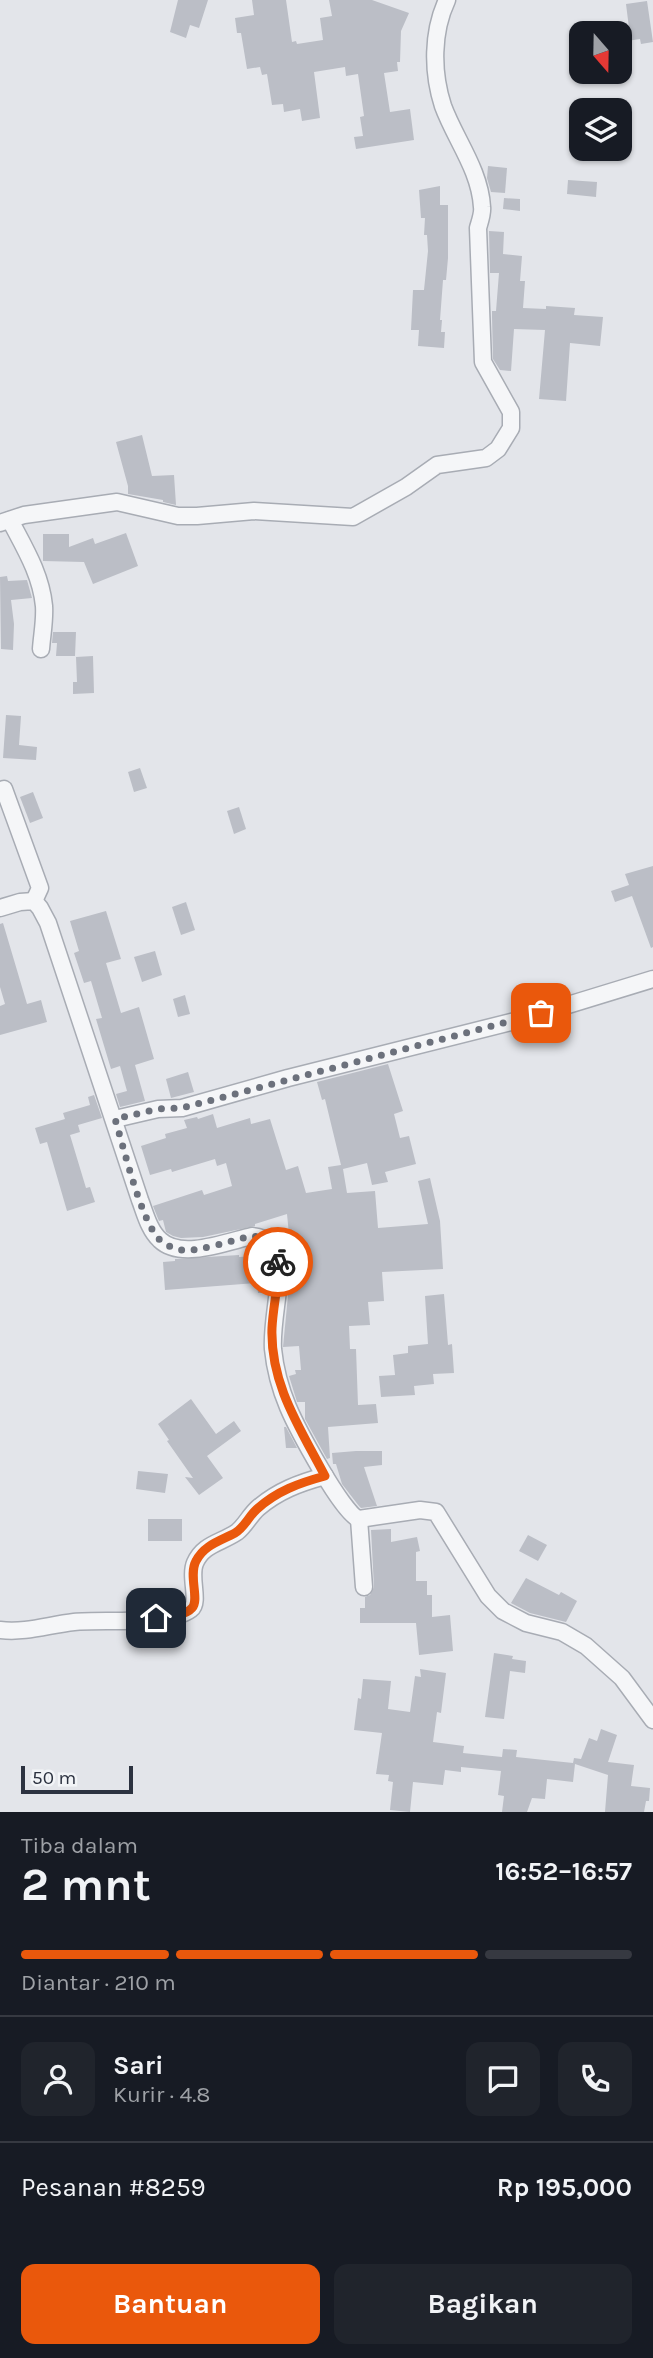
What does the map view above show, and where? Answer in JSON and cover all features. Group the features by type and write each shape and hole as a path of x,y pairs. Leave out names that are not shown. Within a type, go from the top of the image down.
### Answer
{"street":[{"path":"41,649 44,609 40,585 33,565 5,522 24,515 117,502 178,516 254,511 353,517 406,487 437,465 478,461 498,449 511,428 511,412 483,362 478,228 482,207 469,159 443,104 436,69 435,42 439,18 447,0"},
{"path":"4,789 40,888 34,901"},
{"path":"0,908 34,901"},
{"path":"34,901 52,933 140,1200 159,1240 173,1248 186,1250 252,1236 270,1241 278,1259 272,1327 278,1380 288,1408 350,1515 359,1519 420,1510 436,1512 488,1596 503,1611 526,1623 562,1632 586,1646 622,1678 653,1720"},
{"path":"115,1119 158,1109 182,1108 288,1078 519,1020 653,979"},
{"path":"0,1630 23,1631 75,1622 146,1619 188,1611 194,1607 196,1601 192,1572 196,1560 208,1546 236,1532 256,1510 280,1491 325,1476"},
{"path":"359,1519 364,1587"}],"building":[{"path":"178,0 208,0 199,28 190,25 186,38 170,32"},
{"path":"252,0 286,0 292,42 296,41 297,44 323,40 320,18 332,16 329,0 372,0 409,13 401,31 398,71 384,73 390,112 410,109 414,140 356,149 354,137 363,136 360,117 364,116 358,74 346,76 345,67 314,72 320,118 302,121 300,109 284,112 283,104 272,105 267,74 262,75 260,67 247,69 241,33 237,33 235,18 254,15"},
{"path":"647,1 653,42 641,44 640,39 632,40 632,21 628,21 626,4"},
{"path":"488,166 507,168 505,193 491,192 487,178"},
{"path":"568,180 597,182 596,197 567,194"},
{"path":"440,186 440,205 448,205 448,258 446,280 443,280 440,320 441,332 445,332 444,348 418,346 419,330 411,330 413,290 424,290 428,251 427,235 424,235 425,218 421,218 419,190"},
{"path":"504,198 520,199 520,211 503,209"},
{"path":"489,231 504,232 503,254 522,256 520,281 525,281 523,308 575,308 574,315 603,317 600,346 570,343 566,401 539,399 545,330 514,329 511,371 500,370 493,359 492,311 496,311 499,273 490,273"},
{"path":"142,435 152,476 174,475 176,505 128,494 116,442"},
{"path":"126,533 138,566 93,584 84,562 43,561 43,534 69,534 69,547 93,538 95,544"},
{"path":"7,576 8,581 27,580 32,598 11,600 13,650 1,649 0,577"},
{"path":"53,632 76,632 75,656 56,656 57,643 52,643"},
{"path":"93,656 94,693 73,694 73,682 77,682 76,657"},
{"path":"6,715 21,716 19,745 37,747 36,760 3,758"},
{"path":"140,768 147,788 134,792 128,772"},
{"path":"33,792 43,818 30,823 20,797"},
{"path":"239,807 246,829 234,834 227,811"},
{"path":"653,866 651,948 632,896 615,902 611,891 629,885 625,874"},
{"path":"186,902 195,930 181,935 172,907"},
{"path":"106,911 121,959 106,963 121,1013 139,1007 154,1059 135,1065 145,1101 120,1107 116,1094 127,1091 120,1066 111,1069 96,1019 102,1018 91,981 84,983 74,953 79,951 70,921"},
{"path":"3,923 27,1004 41,1000 47,1022 0,1035 0,1006 5,1004 0,987 0,924"},
{"path":"155,951 162,975 142,982 134,957"},
{"path":"185,995 190,1014 178,1017 173,999"},
{"path":"388,1064 403,1111 394,1114 400,1138 409,1136 416,1164 385,1172 388,1182 372,1185 367,1163 343,1169 347,1193 375,1191 378,1228 428,1224 418,1181 430,1178 440,1221 443,1269 382,1272 384,1301 368,1302 370,1325 349,1326 350,1349 356,1349 358,1405 376,1404 378,1423 328,1427 330,1458 327,1459 305,1419 305,1402 297,1402 289,1376 296,1374 295,1370 301,1370 299,1346 283,1347 290,1275 293,1275 287,1214 255,1226 203,1237 173,1236 166,1232 163,1220 159,1221 153,1206 202,1190 204,1195 232,1186 226,1163 217,1166 215,1159 172,1172 171,1169 150,1175 141,1146 166,1138 165,1134 187,1128 184,1120 197,1117 198,1119 213,1114 217,1128 250,1118 251,1124 270,1119 286,1170 298,1166 306,1193 332,1189 328,1167 341,1165 325,1099 322,1100 317,1082"},
{"path":"188,1072 194,1092 171,1098 166,1079"},
{"path":"94,1095 102,1118 78,1125 80,1132 70,1135 86,1188 90,1187 95,1202 67,1211 47,1142 40,1144 35,1128 65,1119 63,1113 90,1105 88,1097"},
{"path":"266,1255 269,1276 267,1293 258,1293 257,1283 165,1290 163,1262"},
{"path":"444,1294 448,1345 452,1344 454,1373 433,1374 434,1384 414,1386 415,1395 381,1397 379,1376 395,1375 393,1355 408,1353 408,1346 428,1344 425,1296"},
{"path":"191,1399 216,1434 234,1421 241,1431 207,1456 223,1478 199,1495 185,1477 193,1478 158,1424"},
{"path":"286,1427 297,1448 286,1448"},
{"path":"382,1451 382,1465 364,1467 377,1506 361,1508 342,1484 336,1464 333,1464 332,1453"},
{"path":"138,1471 168,1474 165,1493 136,1489"},
{"path":"148,1519 182,1519 182,1541 148,1541"},
{"path":"391,1529 391,1542 417,1537 420,1551 416,1552 416,1581 427,1581 427,1595 432,1595 432,1617 450,1615 453,1651 419,1655 416,1623 360,1623 360,1608 365,1608 365,1597 370,1595 374,1587 371,1530"},
{"path":"528,1535 547,1545 538,1561 519,1551"},
{"path":"526,1578 577,1601 566,1622 530,1613 511,1603"},
{"path":"494,1653 526,1661 525,1673 510,1671 504,1719 485,1717"},
{"path":"420,1669 446,1673 441,1713 437,1712 433,1742 464,1746 463,1753 502,1757 503,1749 517,1750 516,1757 573,1763 574,1758 581,1759 589,1738 597,1741 601,1729 617,1735 608,1762 634,1765 631,1786 650,1788 649,1801 646,1801 644,1812 605,1812 608,1775 575,1764 573,1782 547,1779 545,1799 532,1798 527,1812 502,1812 504,1796 498,1795 501,1771 461,1767 461,1772 445,1770 443,1785 413,1782 410,1812 390,1810 393,1782 388,1781 389,1775 376,1774 382,1733 354,1730 358,1698 361,1699 363,1679 391,1681 388,1709 410,1712 415,1676 421,1677"}],"way so far":[{"path":"278,1262 270,1241 261,1237 252,1236 186,1250 173,1248 159,1240 140,1200 115,1119 158,1109 182,1108 541,1013"}],"route":[{"path":"156,1618 172,1616 194,1607 196,1601 192,1572 196,1560 208,1546 236,1532 256,1510 280,1491 325,1476 288,1408 278,1380 272,1327 278,1262"}]}
